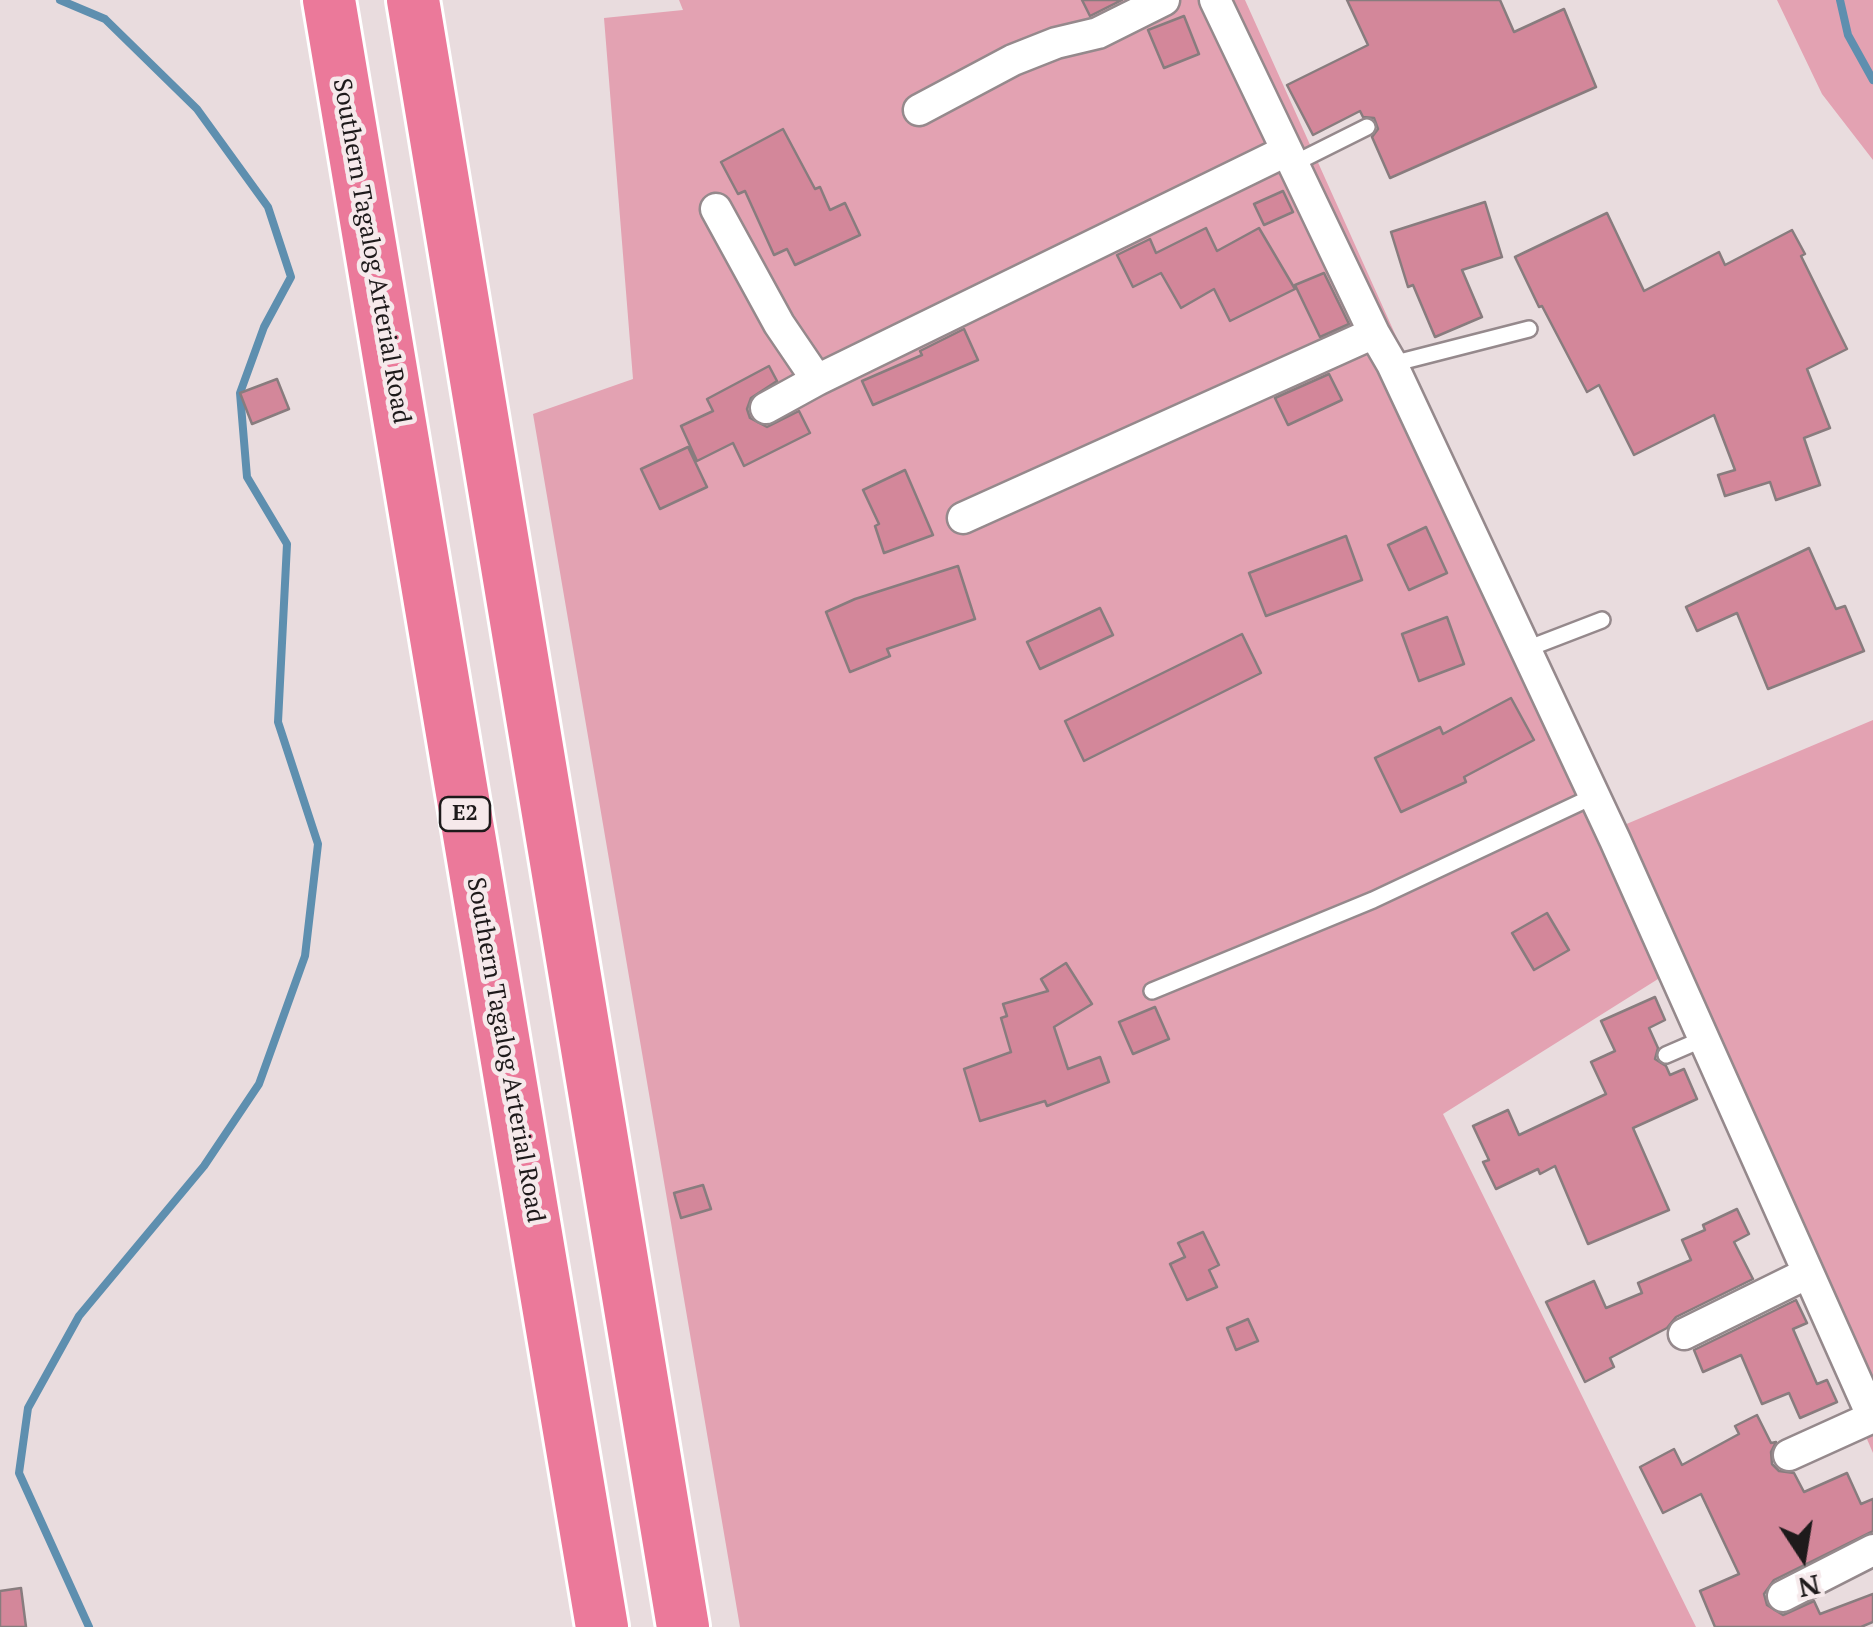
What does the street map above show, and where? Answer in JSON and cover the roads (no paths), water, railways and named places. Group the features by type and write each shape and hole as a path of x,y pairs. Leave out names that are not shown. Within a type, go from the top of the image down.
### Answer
{"highway":[{"name":"Southern Tagalog Arterial Road","path":"329,0 602,1627"},
{"path":"413,0 683,1627"}],"street":[{"path":"919,110 1013,60 1056,43 1098,34 1164,0"},
{"path":"1215,0 1392,364 1594,796 1873,1418 1789,1455"},
{"path":"766,408 817,380 1290,158"},
{"path":"716,209 779,324 817,380"},
{"path":"963,518 1374,333"},
{"path":"1684,1334 1808,1273"},
{"path":"1783,1596 1873,1550"}],"lane":[{"path":"1290,158 1367,126"},
{"path":"1392,364 1530,330"},
{"path":"1524,650 1602,620"},
{"path":"1152,991 1373,900 1594,796"},
{"path":"1666,1055 1704,1039"}],"waterway":[{"path":"60,0 105,19 197,109 268,207 291,277 264,327 240,393 247,477 287,544 278,722 318,844 305,956 259,1084 204,1166 79,1316 28,1408 19,1473 89,1627"},
{"path":"1840,0 1848,35 1873,80"}]}
